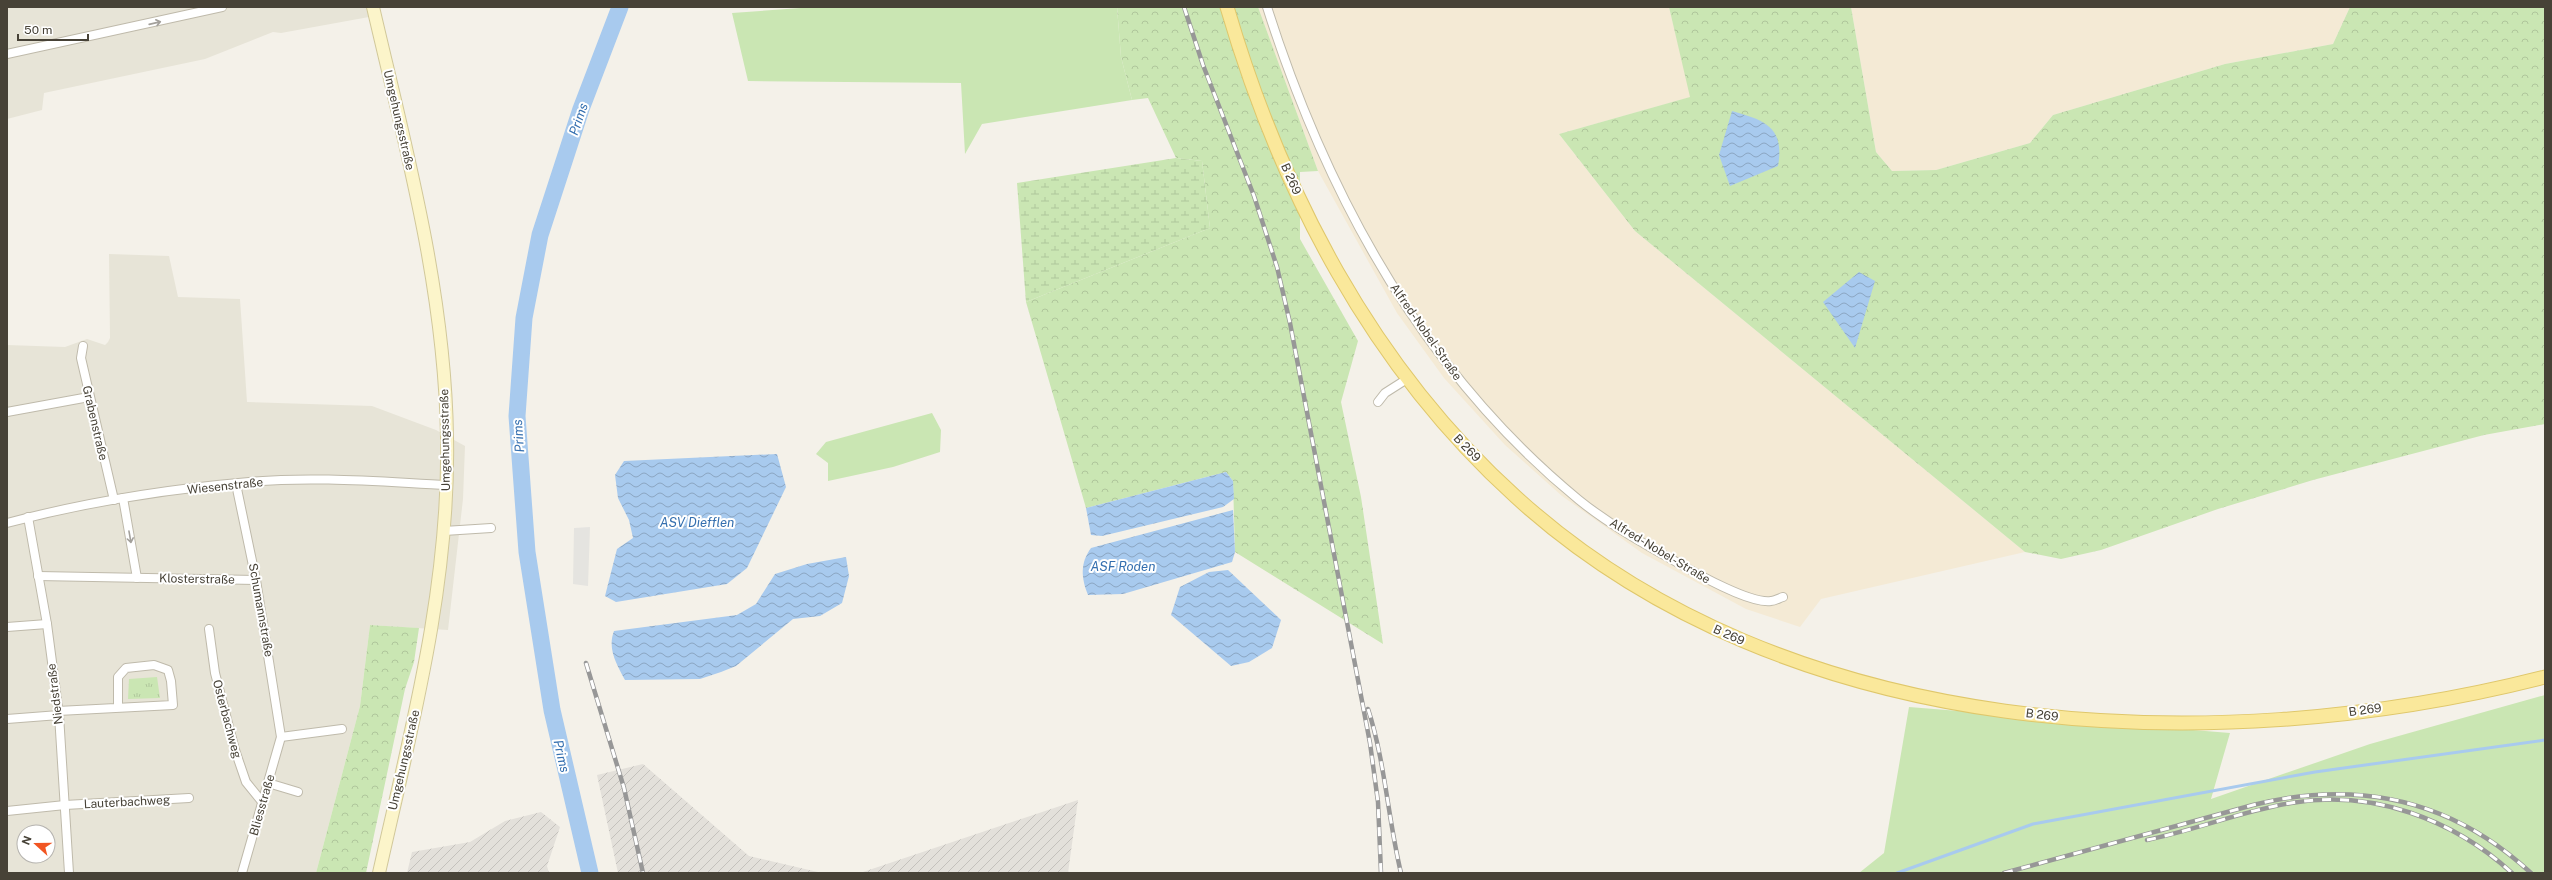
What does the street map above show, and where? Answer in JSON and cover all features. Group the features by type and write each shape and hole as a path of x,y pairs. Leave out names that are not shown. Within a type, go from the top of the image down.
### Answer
{"main road":[{"name":"Umgehungsstraße","path":"373,7 429,255 437,305 446,402 447,485 444,531 433,620 378,873"},
{"name":"B 269","path":"1227,7 1260,108 1311,224 1333,267 1407,379 1436,416 1517,499 1579,549 1633,585 1685,614 1766,651 1870,684 1949,702 2011,712 2111,722 2181,723 2245,721 2336,714 2427,700 2545,677"}],"street":[{"path":"7,54 222,7"},
{"name":"Alfred-Nobel-Straße","path":"1267,7 1289,74 1309,126 1360,234 1433,348 1485,411 1505,433 1580,501 1641,542 1733,590 1766,601 1783,597"},
{"name":"Grabenstraße","path":"83,346 81,358 89,397 118,499"},
{"path":"1378,402 1385,393 1407,379"},
{"path":"7,412 89,397"},
{"name":"Wiesenstraße","path":"7,523 28,517 118,499 236,484 282,480 447,485"},
{"name":"Schumannstraße","path":"236,484 256,580 281,737"},
{"path":"118,499 137,578"},
{"name":"Niedstraße","path":"28,517 47,624 58,713 69,873"},
{"path":"444,531 492,528"},
{"name":"Klosterstraße","path":"38,576 256,580"},
{"path":"7,627 47,624"},
{"name":"Osterbachweg","path":"209,629 215,673 235,750 246,782 263,803"},
{"path":"7,719 58,713 173,705 171,681 168,670 154,665 126,668 118,677 118,708"},
{"path":"281,737 342,729"},
{"name":"Bliesstraße","path":"242,873 281,737"},
{"path":"268,783 298,792"},
{"name":"Lauterbachweg","path":"7,811 64,805 189,798"}],"shaded area":[{"path":"7,7 367,7 369,17 281,33 273,32 205,59 44,93 42,110 7,119"},
{"path":"1258,7 1669,7 1691,97 1559,134 1635,231 2025,552 1821,599 1800,627 1746,609 1642,553 1562,496 1505,445 1444,378 1397,313 1318,171"},
{"path":"1851,7 2350,7 2333,44 2225,64 2053,115 2030,143 1936,170 1892,171 1876,152"},
{"path":"109,254 169,256 178,297 240,299 247,402 372,406 436,430 465,446 463,499 448,630 370,625 360,706 316,873 7,873 7,345 65,347 87,339 105,345 110,338"},
{"path":"590,527 588,586 573,584 574,528"},
{"path":"643,764 749,856 822,873 618,873 597,775"},
{"path":"1078,800 1068,873 860,873"},
{"path":"541,812 560,827 547,866 549,873 407,873 412,852 470,842 505,821"}],"green space":[{"path":"815,7 1117,7 1121,57 1132,100 982,124 965,154 961,83 748,81 732,13"},
{"path":"1117,7 1258,7 1318,171 1300,172 1300,239 1358,341 1341,402 1361,497 1383,644 1235,552 1233,481 1226,472 1086,508 1026,302 1210,228 1202,161 1176,158 1148,98 1132,100 1121,57"},
{"path":"1669,7 1851,7 1876,152 1892,171 1936,170 2030,143 2053,115 2225,64 2333,44 2350,7 2545,7 2545,424 2484,435 2313,480 2218,509 2101,550 2061,559 2025,552 1635,231 1559,134 1690,97"},
{"path":"1176,158 1202,161 1210,228 1026,302 1017,183"},
{"path":"932,413 941,430 940,452 893,467 828,481 828,463 816,454 826,442"},
{"path":"370,625 419,628 414,662 405,689 366,873 316,873 360,706"},
{"path":"157,677 160,698 128,699 129,679"},
{"path":"2545,695 2545,873 1859,873 1884,853 1909,707 2230,733 2211,799 2370,744"}],"water":[{"path":"1732,111 1754,118 1770,127 1778,142 1779,153 1778,166 1730,186 1719,155"},
{"path":"1859,272 1875,281 1855,348 1823,302"},
{"name":"ASV Diefflen","path":"777,454 786,487 747,568 727,584 616,602 605,596 617,549 633,538 629,520 618,498 615,475 624,461"},
{"name":"ASF Roden","path":"1226,472 1233,481 1234,499 1223,507 1102,536 1091,535 1086,508"},
{"name":"ASF Roden","path":"1233,510 1235,552 1232,562 1123,594 1088,595 1083,577 1083,565 1091,548"},
{"path":"846,557 849,576 842,603 820,616 793,619 736,666 700,679 625,680 619,669 612,650 612,638 614,631 737,615 756,604 775,574 807,564"},
{"path":"1228,570 1281,620 1272,648 1249,662 1231,666 1171,615 1180,587 1209,572"}],"waterway":[{"name":"Prims","path":"590,873 552,710 527,552 517,416 524,318 540,235 581,109 620,7"},
{"path":"1897,873 2033,824 2315,772 2545,740"}],"railway":[{"path":"1184,7 1203,65 1254,196 1277,267 1290,323 1370,743 1378,802 1381,873"},
{"path":"586,663 624,788 643,873"},
{"path":"1368,709 1374,729 1401,873"},
{"path":"2004,873 2253,805 2292,797 2329,794 2366,796 2401,802 2436,812 2469,828 2500,848 2531,873"},
{"path":"2147,840 2273,806 2321,800 2351,800 2410,812 2438,823 2464,837 2489,854 2512,873"}]}
